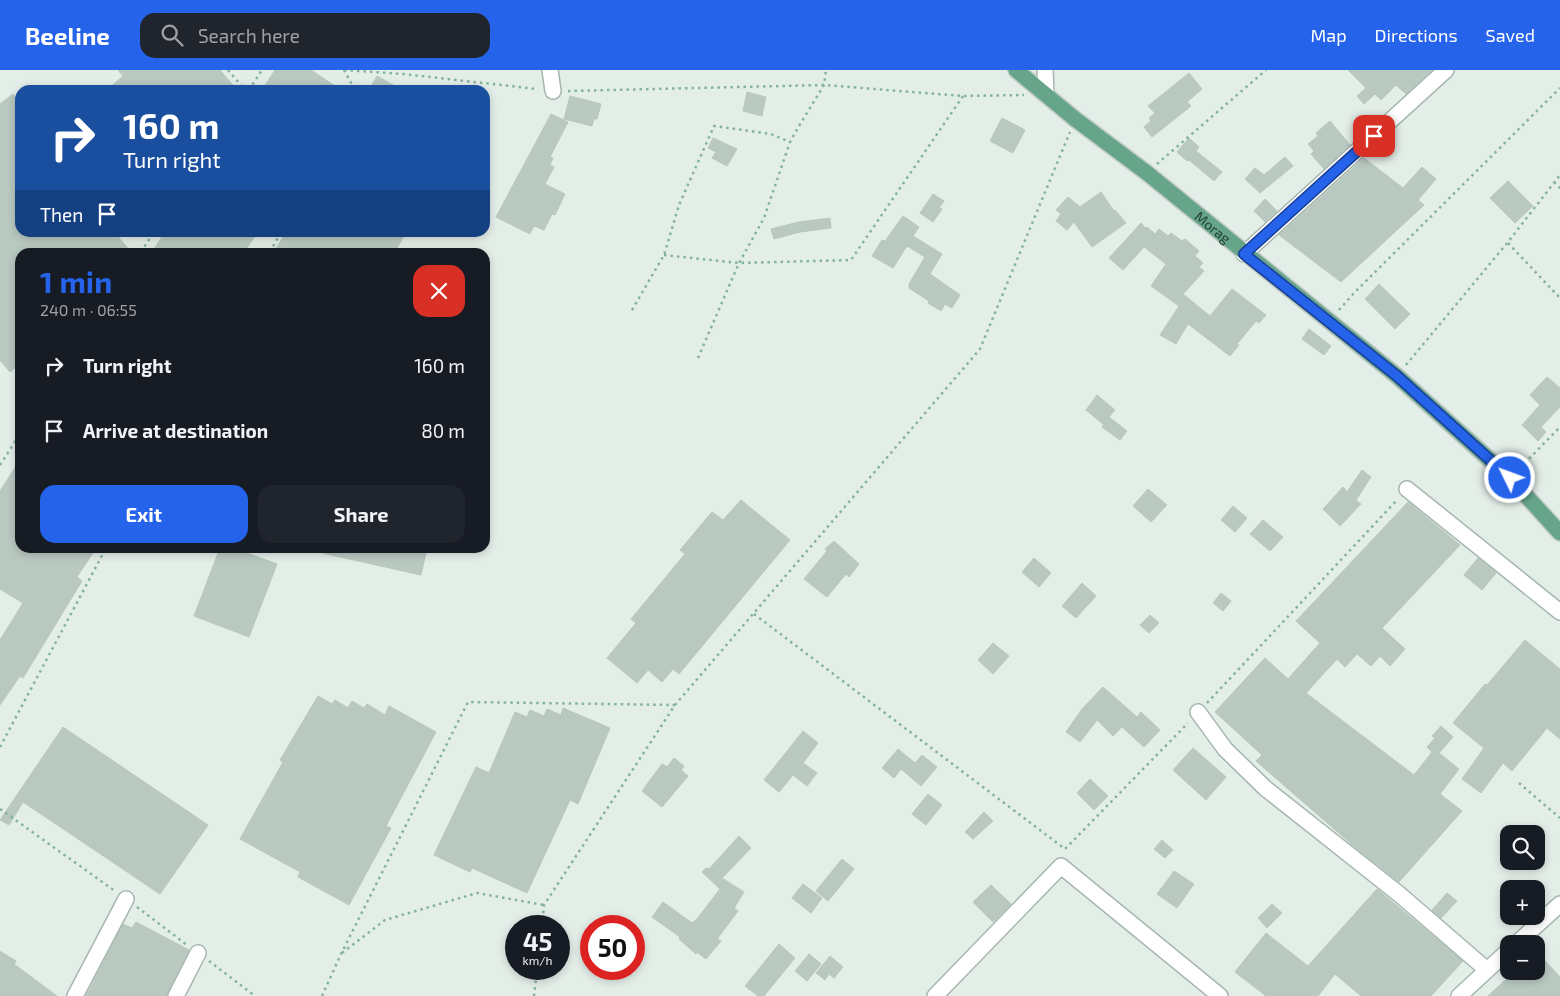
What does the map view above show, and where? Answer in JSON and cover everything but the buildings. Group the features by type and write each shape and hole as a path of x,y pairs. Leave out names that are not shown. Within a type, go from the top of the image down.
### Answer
{"main road":[{"name":"Morag","path":"1016,70 1075,119 1147,173 1244,254 1397,376 1510,478 1560,533"}],"street":[{"path":"550,70 553,91"},
{"path":"1045,70 1046,95"},
{"path":"1244,254 1446,70"},
{"path":"1407,489 1560,612"},
{"path":"1198,712 1225,749 1265,788 1399,894 1487,970"},
{"path":"935,996 1061,866 1220,996"},
{"path":"75,996 126,899"},
{"path":"1526,935 1560,904"},
{"path":"176,996 198,953"},
{"path":"1459,996 1500,958"}],"path":[{"path":"228,70 241,85"},
{"path":"252,85 262,70"},
{"path":"344,70 403,74 553,91 824,85 963,96 1046,95"},
{"path":"344,70 352,85"},
{"path":"698,358 739,263 764,218 790,142 824,85 826,70"},
{"path":"1147,173 1266,70"},
{"path":"1329,321 1354,293 1560,88"},
{"path":"664,255 739,263 851,260 963,96"},
{"path":"543,915 544,905 676,705 980,349 1075,119"},
{"path":"632,310 664,255 679,205 714,126 771,134 790,142"},
{"path":"1397,376 1508,242 1560,175"},
{"path":"1554,182 1560,188"},
{"path":"144,248 151,237"},
{"path":"272,248 278,237"},
{"path":"1508,242 1560,298"},
{"path":"1510,478 1560,427"},
{"path":"0,465 15,442"},
{"path":"754,614 1065,849 1198,712 1407,489"},
{"path":"0,747 103,553"},
{"path":"322,996 341,954 468,702 676,705"},
{"path":"1519,783 1560,818"},
{"path":"341,954 385,920 477,893 544,905"},
{"path":"534,996 536,980"}],"route":[{"path":"1374,136 1244,254 1397,376 1510,478"}]}
